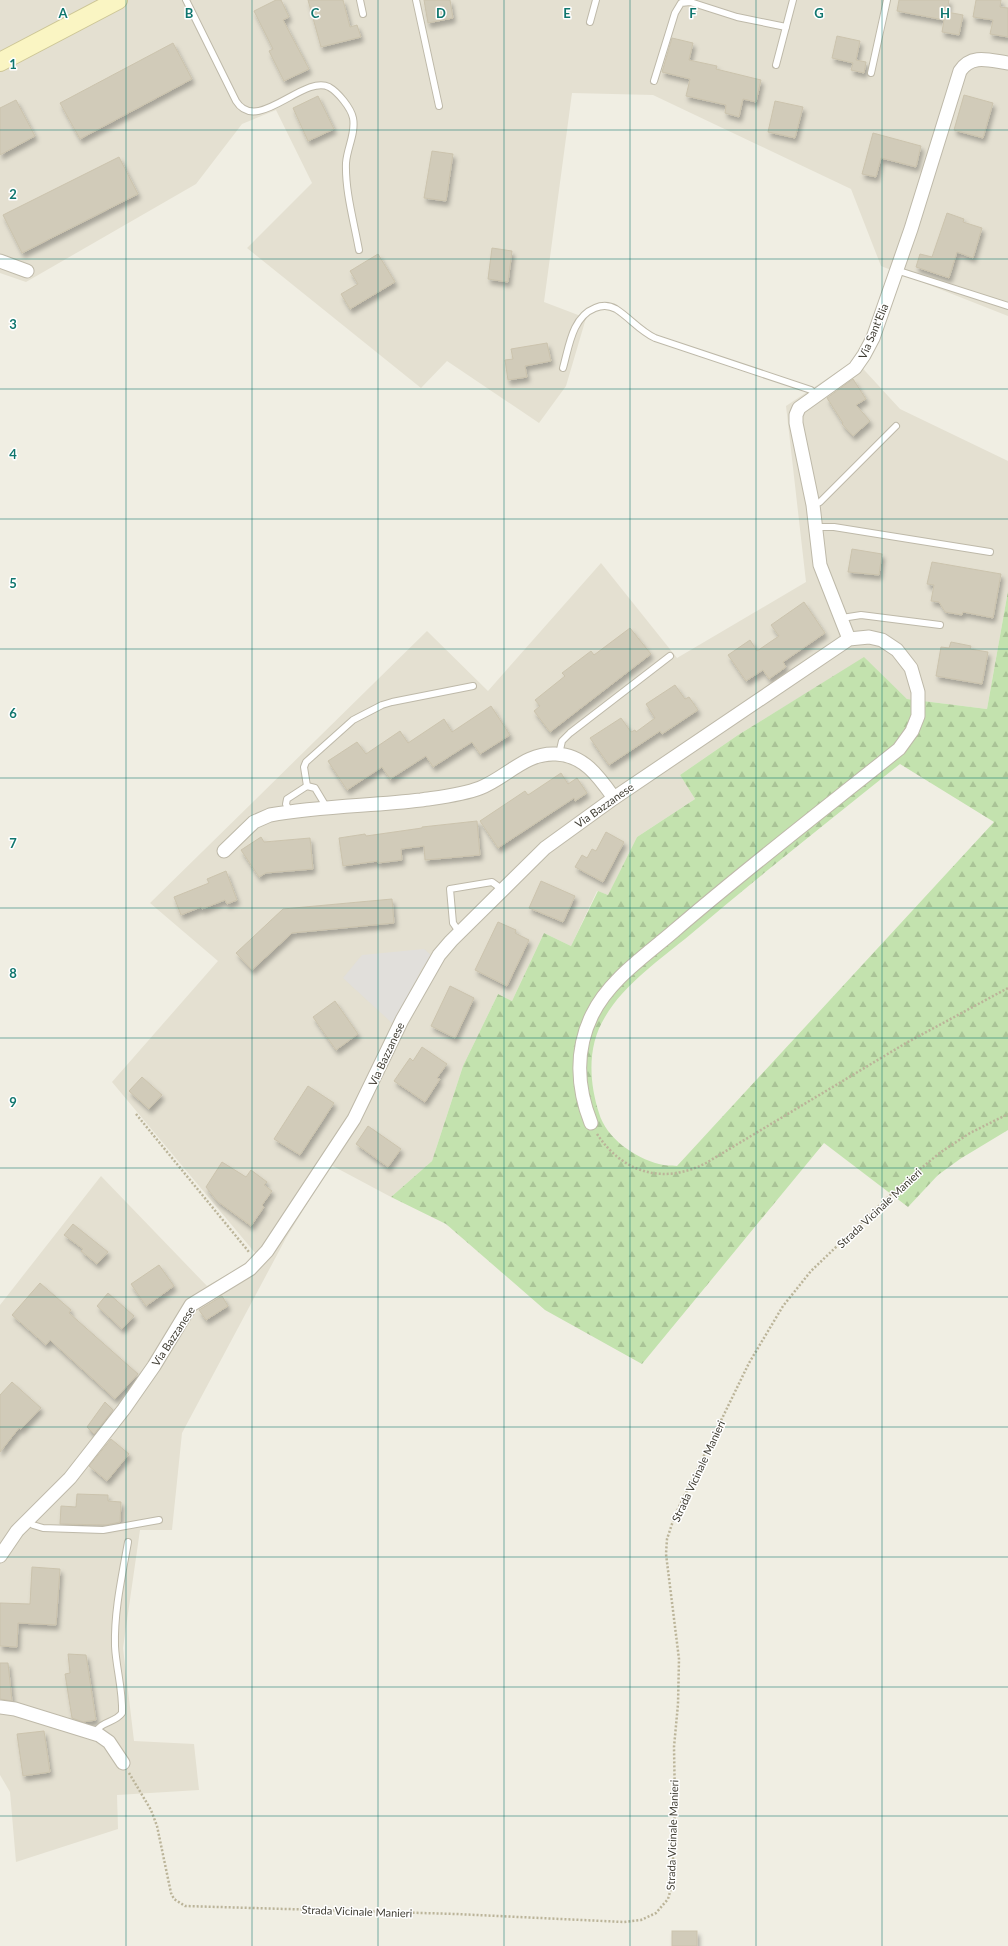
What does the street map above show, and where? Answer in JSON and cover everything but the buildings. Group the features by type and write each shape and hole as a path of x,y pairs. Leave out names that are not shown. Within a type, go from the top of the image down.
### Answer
{"street":[{"path":"0,62 118,0"},
{"name":"Via Sant'Elia","path":"849,639 842,618 821,569 813,505 795,418 799,408 815,395 849,373 860,362 877,328 960,71 968,62 978,59 1008,63"},
{"path":"0,261 27,271"},
{"name":"Via Bazzanese","path":"0,1556 15,1533 70,1478 120,1415 154,1366 191,1305 244,1272 257,1262 269,1248 354,1119 415,997 439,955 460,933 550,844 614,798 849,639 869,637 882,640 897,650 908,663 915,679 919,702 918,716 912,731 899,749 715,896 629,970 607,991 592,1016 581,1051 581,1087 591,1123"},
{"path":"224,851 254,822 270,815 407,802 459,794 483,787 535,757 559,754 576,758 586,764 599,777 614,798"},
{"path":"0,1708 15,1709 95,1733 109,1742 123,1763"}],"lane":[{"path":"186,0 236,101 241,107 250,110 262,110 312,87 321,85 327,86 335,91 351,112 353,118 353,128 347,153 346,170 359,250"},
{"path":"360,0 363,14"},
{"path":"416,0 439,106"},
{"path":"590,22 596,0"},
{"path":"776,64 793,0"},
{"path":"871,73 887,0"},
{"path":"654,81 675,13 683,2 696,3 737,17 786,27"},
{"path":"896,270 1008,306"},
{"path":"563,368 575,328 580,318 591,310 608,306 615,309 636,326 655,338 811,390 815,395"},
{"path":"813,505 822,501 896,426"},
{"path":"815,527 830,526 990,552"},
{"path":"842,618 861,615 940,625"},
{"path":"559,754 561,743 570,733 670,656"},
{"path":"307,786 304,769 306,762 357,717 392,702 473,686"},
{"path":"290,813 286,807 287,798 307,786 315,788 328,809"},
{"path":"460,933 453,923 450,889 492,882 502,890"},
{"path":"28,1520 33,1525 43,1528 103,1530 159,1520"},
{"path":"95,1733 101,1724 119,1717 122,1712 116,1654 116,1633 118,1603 128,1542"}],"path":[{"path":"591,1123 605,1144 624,1162 638,1170 660,1175 676,1174 691,1170 706,1163 906,1043 1008,988"},
{"path":"136,1114 257,1262"},
{"name":"Strada Vicinale Manieri","path":"123,1763 151,1810 157,1826 171,1893 174,1899 185,1906 456,1914 624,1922 640,1920 656,1913 668,1899 672,1886 674,1747 678,1704 679,1659 666,1554 667,1539 675,1515 749,1362 783,1306 811,1271 904,1182 941,1152 970,1133 1008,1114"}],"shaded area":[{"path":"0,0 1008,0 1008,316 881,266 851,189 653,95 572,93 544,302 586,318 566,386 539,423 447,361 421,388 247,248 312,183 276,110 242,124 196,184 26,282 0,273"},
{"path":"855,360 900,409 1008,461 1008,591 987,709 907,699 864,658 738,735 680,775 695,799 637,837 608,895 597,891 571,946 544,933 512,1001 498,994 463,1066 432,1161 391,1197 331,1165 286,1238 182,1433 172,1530 140,1530 123,1648 134,1741 194,1744 199,1790 117,1795 118,1829 16,1862 10,1792 0,1775 0,1305 101,1176 207,1286 244,1265 256,1254 112,1082 218,961 150,903 427,631 488,691 601,563 677,658 806,582 786,406"},
{"path":"424,949 431,955 421,970 394,1025 343,978 362,955"}],"green space":[{"path":"1008,591 1008,1130 960,1159 938,1175 908,1207 824,1143 642,1364 545,1310 446,1224 391,1197 432,1161 463,1066 498,994 512,1001 544,933 571,946 598,891 608,895 637,837 695,799 680,775 738,735 864,657 907,699 987,709","holes":["900,764 994,822 677,1166 661,1165 640,1157 623,1146 608,1131 599,1113 593,1089 592,1064 595,1040 599,1028 613,1005 644,972 847,806"]}]}
